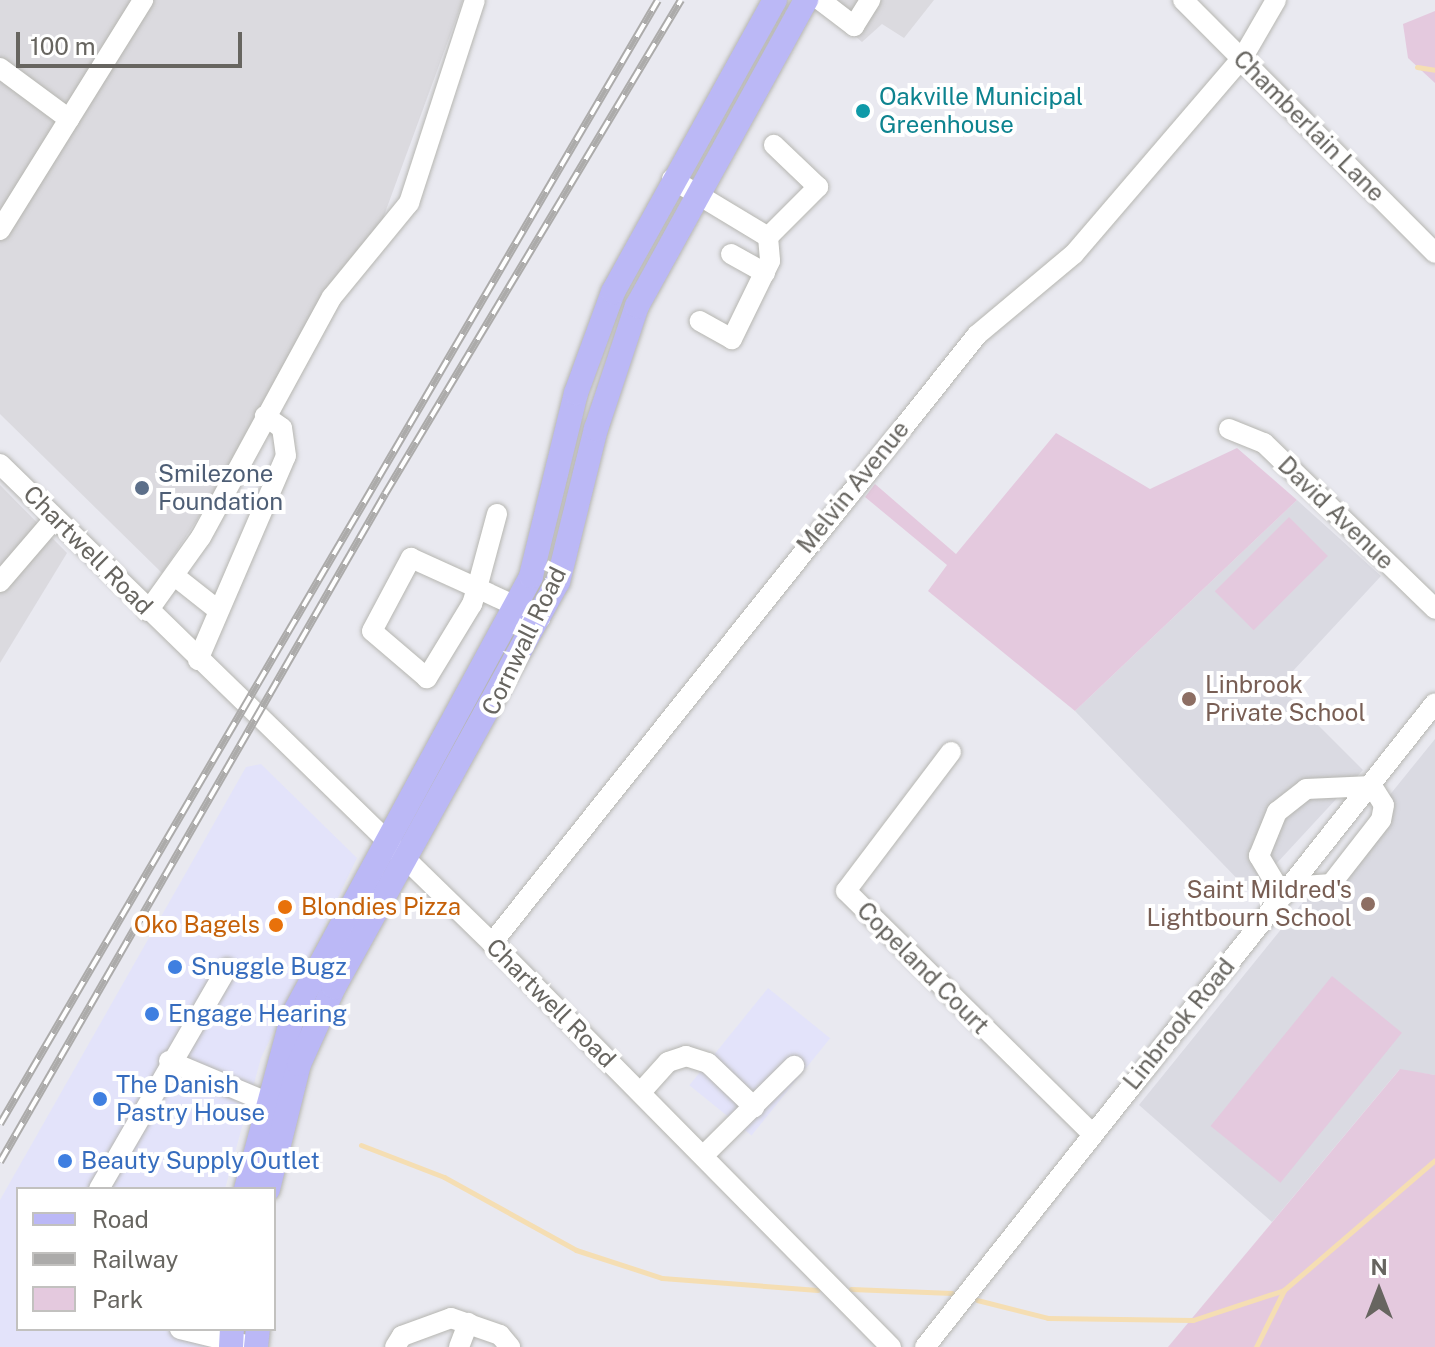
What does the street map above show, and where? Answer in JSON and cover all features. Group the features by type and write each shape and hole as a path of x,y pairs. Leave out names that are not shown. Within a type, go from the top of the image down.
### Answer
{"main road":[{"name":"Cornwall Road","path":"246,1187 293,1015 518,607 545,530 591,348 672,179 775,0"},
{"name":"Cornwall Road","path":"268,1187 299,1064 404,861 540,618 580,507 613,370 696,194 806,0"}],"street":[{"path":"0,230 143,0"},
{"path":"148,611 176,577 332,297 409,203 475,0"},
{"path":"825,4 854,26 870,0"},
{"name":"Chamberlain Lane","path":"1183,0 1435,253"},
{"name":"Melvin Avenue","path":"492,943 977,335 1074,254 1243,57 1276,0"},
{"path":"0,68 69,119"},
{"path":"700,321 732,339 765,273 768,237 818,187 774,145"},
{"path":"672,179 768,237"},
{"path":"731,254 765,273"},
{"path":"198,660 286,456 282,428 265,416"},
{"name":"David Avenue","path":"1229,429 1264,443 1435,609"},
{"name":"Chartwell Road","path":"0,464 386,844 492,943 891,1347"},
{"path":"497,514 477,588 427,678 372,631 411,558 477,588 518,607 540,618"},
{"path":"0,582 55,518"},
{"path":"176,577 218,610"},
{"name":"Linbrook Road","path":"925,1347 1435,703"},
{"name":"Copeland Court","path":"951,752 846,891 1092,1134"},
{"path":"1372,786 1384,805 1381,820 1331,884 1286,892 1259,856 1277,812 1306,789 1372,786"},
{"path":"100,1187 169,1061 227,968"},
{"path":"641,1092 668,1062 686,1056 708,1063 754,1107"},
{"path":"169,1061 267,1102"},
{"path":"704,1155 794,1066"},
{"path":"395,1347 419,1329 451,1318 500,1335 510,1347"},
{"path":"459,1347 468,1323"},
{"path":"189,1331 256,1346"}],"shaded area":[{"path":"0,0 463,0 367,262 162,573 0,414"},
{"path":"838,0 934,0 904,38 882,24 862,42 830,14"},
{"path":"0,485 67,553 0,663"},
{"name":"Linbrook Private School","path":"1297,500 1381,576 1279,686 1363,770 1250,892 1075,711"},
{"name":"Saint Mildred's Lightbourn School","path":"1435,739 1435,1075 1399,1070 1272,1222 1139,1105"},
{"path":"261,764 357,858 261,1058 226,1187 16,1187 16,1331 209,1331 208,1347 0,1347 0,1200 246,767"},
{"path":"768,988 830,1038 752,1135 689,1085"}],"green space":[{"path":"1435,11 1435,83 1408,58 1403,24"},
{"path":"1056,433 1150,489 1237,448 1297,500 1075,711 928,591 947,565 865,497 875,484 956,554"},
{"path":"1289,517 1328,556 1254,630 1215,591"},
{"path":"1332,976 1402,1033 1280,1183 1211,1126"},
{"path":"1400,1069 1435,1075 1435,1347 1168,1347"}],"waterway":[{"path":"1417,67 1435,70"},
{"path":"361,1145 444,1177 576,1250 662,1278 818,1290"},
{"path":"1256,1347 1284,1290 1435,1160"},
{"path":"851,1289 952,1293"},
{"path":"977,1300 1048,1318 1193,1320 1284,1290"}],"railway":[{"path":"0,1124 658,0"},
{"path":"0,1162 385,494 681,0"}],"place":[{"name":"Oakville Municipal Greenhouse","path":"863,111"},
{"name":"Smilezone Foundation","path":"142,488"},
{"name":"Linbrook Private School","path":"1189,699"},
{"name":"Saint Mildred's Lightbourn School","path":"1368,904"},
{"name":"Blondies Pizza","path":"285,907"},
{"name":"Oko Bagels","path":"276,925"},
{"name":"Snuggle Bugz","path":"175,967"},
{"name":"Engage Hearing","path":"152,1014"},
{"name":"The Danish Pastry House","path":"100,1099"},
{"name":"Beauty Supply Outlet","path":"65,1161"}]}
